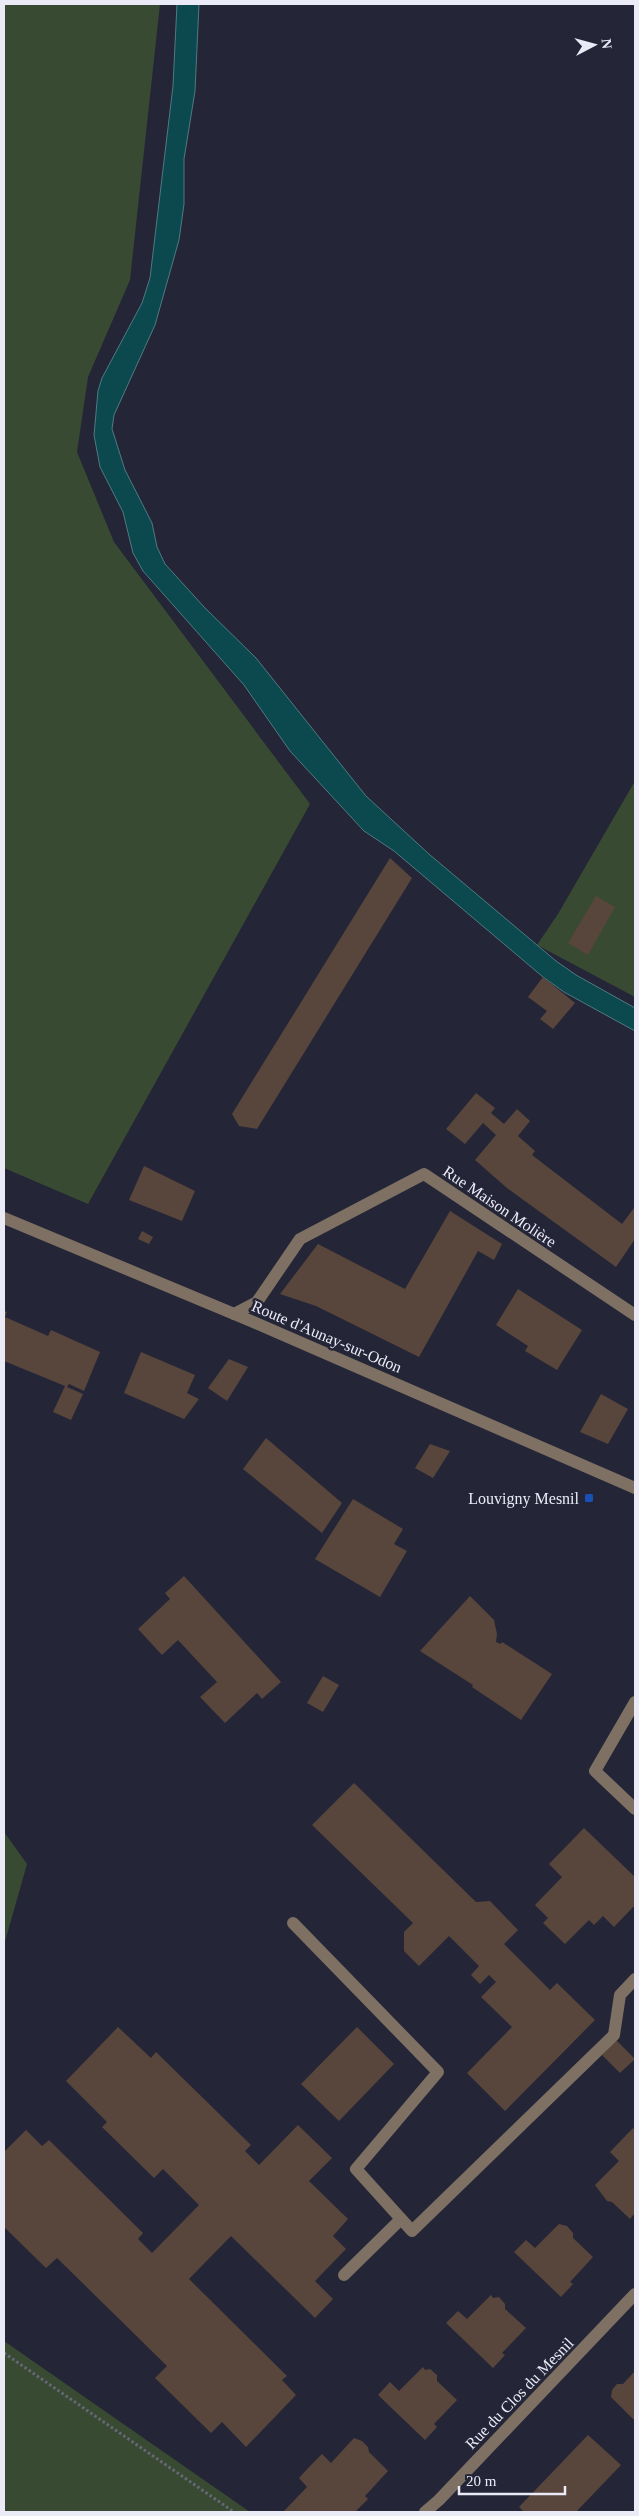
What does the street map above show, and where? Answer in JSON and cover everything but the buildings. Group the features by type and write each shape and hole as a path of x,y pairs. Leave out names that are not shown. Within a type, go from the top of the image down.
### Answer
{"street":[{"name":"Rue Maison Molière","path":"234,1314 257,1302 300,1239 424,1174 635,1315"},
{"name":"Route d'Aunay-sur-Odon","path":"4,1218 234,1314 635,1488"},
{"path":"635,1702 595,1771 635,1809"},
{"path":"293,1923 438,2072 356,2169 412,2231 614,2035 620,1996 635,1979"},
{"path":"344,2275 401,2219"},
{"name":"Rue du Clos du Mesnil","path":"425,2512 440,2500 635,2294"}],"path":[{"path":"4,2353 234,2512"}],"shaded area":[{"path":"4,4 160,4 130,280 88,377 77,452 114,542 310,804 88,1204 4,1168"},
{"path":"177,4 199,4 195,91 184,159 184,204 179,240 155,325 114,415 112,429 125,470 152,523 157,547 165,564 205,608 256,658 366,796 430,855 556,961 576,975 635,1008 635,1031 564,992 543,977 394,851 364,831 290,751 244,685 143,571 133,553 123,512 100,467 94,435 98,391 102,378 142,303 150,278 173,86"},
{"path":"635,781 635,997 537,945 558,914"},
{"path":"4,1832 27,1864 4,1945"},
{"path":"4,2341 250,2512 4,2512"}],"place":[{"name":"Louvigny Mesnil","path":"589,1498"}]}
